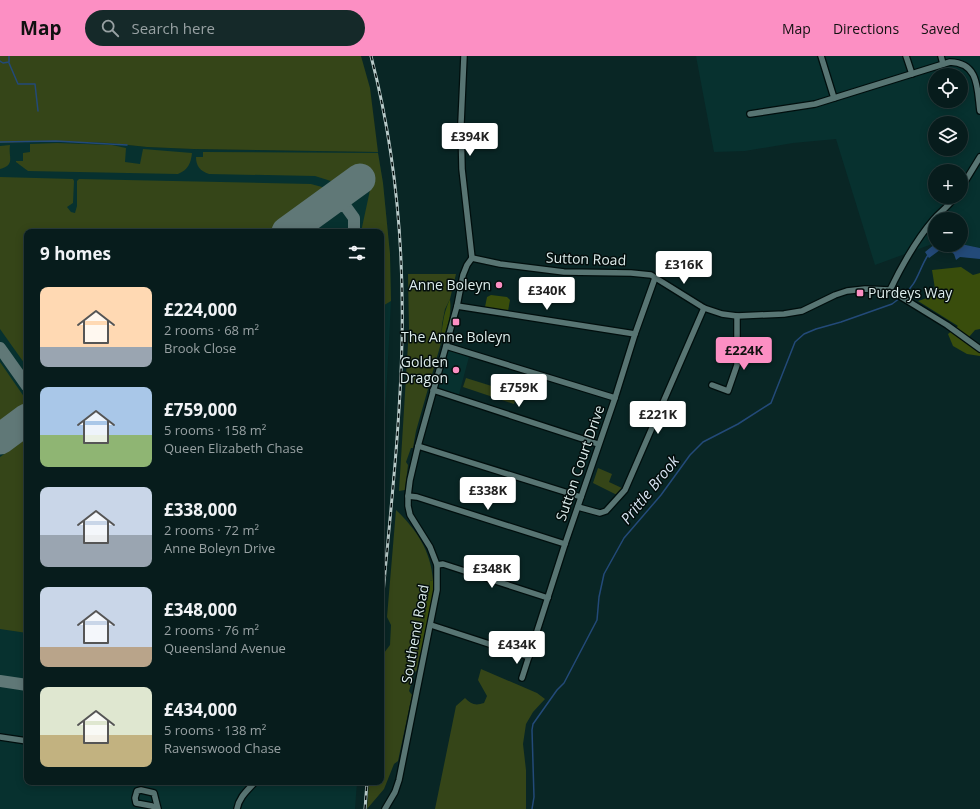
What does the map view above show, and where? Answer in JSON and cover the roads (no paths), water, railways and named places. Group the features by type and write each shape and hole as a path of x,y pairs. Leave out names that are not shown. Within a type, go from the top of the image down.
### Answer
{"street":[{"path":"464,56 461,123 462,169 472,258"},
{"path":"821,56 834,98"},
{"path":"906,56 912,74"},
{"path":"941,56 943,64"},
{"path":"750,114 816,104 943,64 957,62 970,68 974,76 980,110"},
{"path":"968,177 980,157"},
{"path":"890,290 906,259 935,218 950,204"},
{"name":"Sutton Road","path":"472,258 500,264 564,272 644,274 655,278 704,308 722,314 737,316 784,314 802,311 835,295 847,291 865,289 890,290 947,325 980,348"},
{"name":"Southend Road","path":"385,809 392,800 399,780 437,590 436,565 430,546 410,515 408,496 410,480 433,390 457,306 463,275 472,258"},
{"name":"Sutton Court Drive","path":"522,678 564,544 578,507 580,497 655,278"},
{"path":"457,306 635,334"},
{"path":"578,507 600,513 606,511 625,490 704,308"},
{"path":"712,385 728,391 734,376 736,365 737,316"},
{"path":"446,346 615,398"},
{"path":"433,390 598,444"},
{"path":"418,446 580,497"},
{"path":"408,496 417,497 564,544"},
{"path":"436,565 443,564 548,598"},
{"path":"431,625 529,657"},
{"path":"0,737 24,741"},
{"path":"238,809 239,802 242,797 252,785"},
{"path":"141,790 154,792 158,809 152,806 136,803 135,800 137,791 141,790"}],"water":[{"path":"968,245 980,248 980,259 960,257 956,260 954,254 951,252 968,252"},
{"path":"928,250 928,252 937,252 929,258 925,252"}],"waterway":[{"path":"0,61 3,63 9,62 9,56"},
{"path":"9,63 18,84 35,84 38,111"},
{"path":"0,142 56,141 127,145"},
{"name":"Prittle Brook","path":"903,295 915,282 928,255"},
{"name":"Prittle Brook","path":"532,809 534,797 533,724 557,690 564,683 597,620 599,597 604,574 624,538 661,495 690,455 703,442 738,424 771,403 795,342 804,334 892,304 900,298"}],"railway":[{"path":"371,56 392,162 399,233 402,305 399,410 384,584"},
{"path":"365,809 367,785"}],"place":[{"name":"Anne Boleyn","path":"499,285"},
{"name":"Purdeys Way","path":"860,293"},
{"name":"The Anne Boleyn","path":"456,322"},
{"name":"Golden Dragon","path":"456,370"}]}
